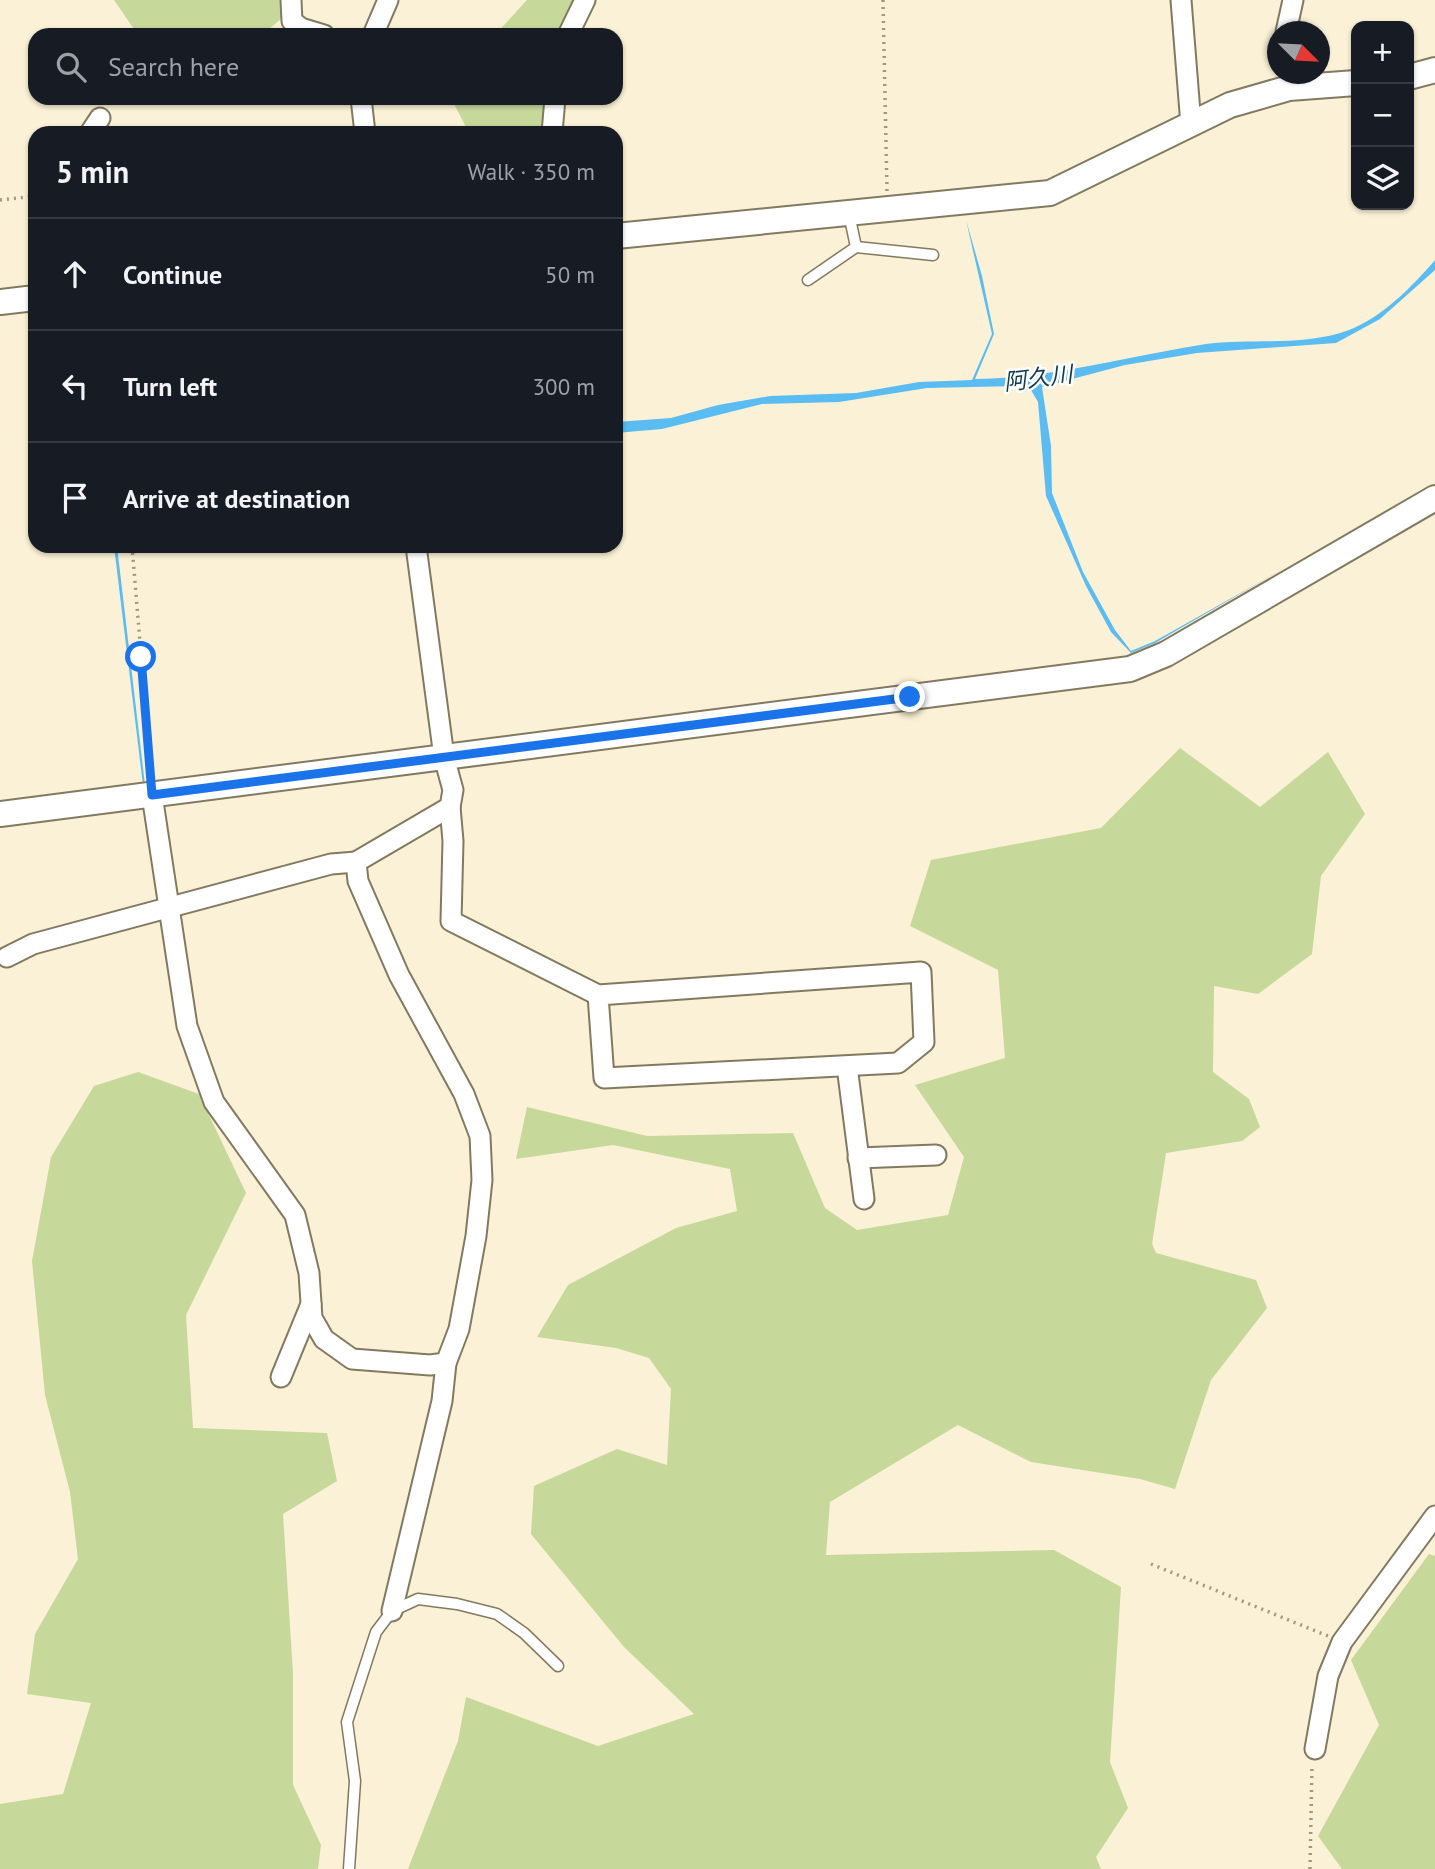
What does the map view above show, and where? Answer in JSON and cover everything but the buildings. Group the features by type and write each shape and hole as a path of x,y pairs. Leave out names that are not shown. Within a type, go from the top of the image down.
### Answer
{"street":[{"path":"291,0 292,21 301,28"},
{"path":"376,28 388,0"},
{"path":"571,28 585,0"},
{"path":"1181,0 1191,125"},
{"path":"1288,21 1293,0"},
{"path":"1414,76 1435,70"},
{"path":"1330,82 1351,83"},
{"path":"623,235 1050,193 1276,84"},
{"path":"362,105 364,126"},
{"path":"553,126 554,105"},
{"path":"0,302 28,299"},
{"path":"0,814 1130,669 1166,654 1435,498"},
{"path":"417,553 444,757 453,790 450,807 453,841 451,921 598,995 921,972 924,1042 898,1063 604,1078 598,995"},
{"path":"152,795 187,1026 214,1102 295,1215 309,1273 312,1318 324,1339 352,1359 430,1365 446,1363"},
{"path":"7,957 33,944 331,864 356,862 450,807"},
{"path":"356,862 358,881 399,975 464,1094 480,1136 482,1180 476,1236 459,1329 446,1363 442,1401 392,1611"},
{"path":"846,1066 864,1199"},
{"path":"859,1158 936,1155"},
{"path":"281,1377 311,1304"},
{"path":"1315,1749 1328,1676 1342,1642 1435,1516"}],"lane":[{"path":"849,214 856,247"},
{"path":"808,280 856,247 933,255"},
{"path":"349,1869 355,1781 347,1722 376,1632 392,1611 418,1599 457,1604 497,1614 524,1633 558,1666"}],"path":[{"path":"883,0 887,211"},
{"path":"0,200 28,197"},
{"path":"133,553 152,795"},
{"path":"1152,1564 1342,1642"},
{"path":"1310,1869 1310,1781 1315,1749"}],"green space":[{"path":"114,0 302,1 270,28 133,28"},
{"path":"527,0 576,0 562,28 501,28"},
{"path":"455,105 547,105 546,126 465,126"},
{"path":"1180,748 1260,807 1328,752 1365,814 1321,876 1312,954 1258,994 1214,986 1213,1072 1249,1099 1260,1127 1242,1141 1166,1153 1152,1244 1156,1253 1256,1280 1267,1308 1211,1380 1175,1489 1140,1479 1031,1462 958,1425 830,1502 826,1555 1054,1550 1121,1587 1110,1762 1128,1808 1096,1857 1101,1869 408,1869 458,1741 466,1697 598,1746 694,1714 624,1647 531,1534 534,1486 617,1449 667,1465 671,1389 649,1358 616,1348 537,1337 568,1285 676,1228 737,1211 730,1169 613,1145 516,1159 527,1107 647,1136 793,1133 825,1208 857,1230 948,1215 964,1157 915,1085 1005,1058 998,970 910,926 931,860 1101,828"},
{"path":"138,1072 199,1094 246,1193 186,1315 193,1428 327,1433 337,1481 283,1514 293,1674 293,1785 321,1845 318,1869 0,1869 0,1804 63,1794 91,1703 27,1694 35,1634 78,1559 70,1492 45,1395 32,1261 51,1157 94,1086"},
{"path":"1429,1554 1435,1556 1435,1869 1342,1869 1318,1836 1379,1725 1351,1660"}],"water":[{"name":"阿久川","path":"966,220 982,276 994,334 975,379 1062,371 1206,344 1314,339 1332,335 1373,318 1407,290 1435,260 1435,270 1380,319 1336,343 1197,353 1125,365 1042,387 1051,446 1052,493 1083,572 1115,630 1131,651 1155,641 1283,569 1155,643 1131,653 1111,632 1086,586 1046,496 1038,402 1031,390 1020,386 927,388 839,402 762,404 662,429 623,432 623,421 671,418 718,405 770,396 856,393 919,382 972,380 992,334"},
{"path":"115,553 118,553 143,785"}],"route":[{"path":"141,657 152,795 910,697"}]}
